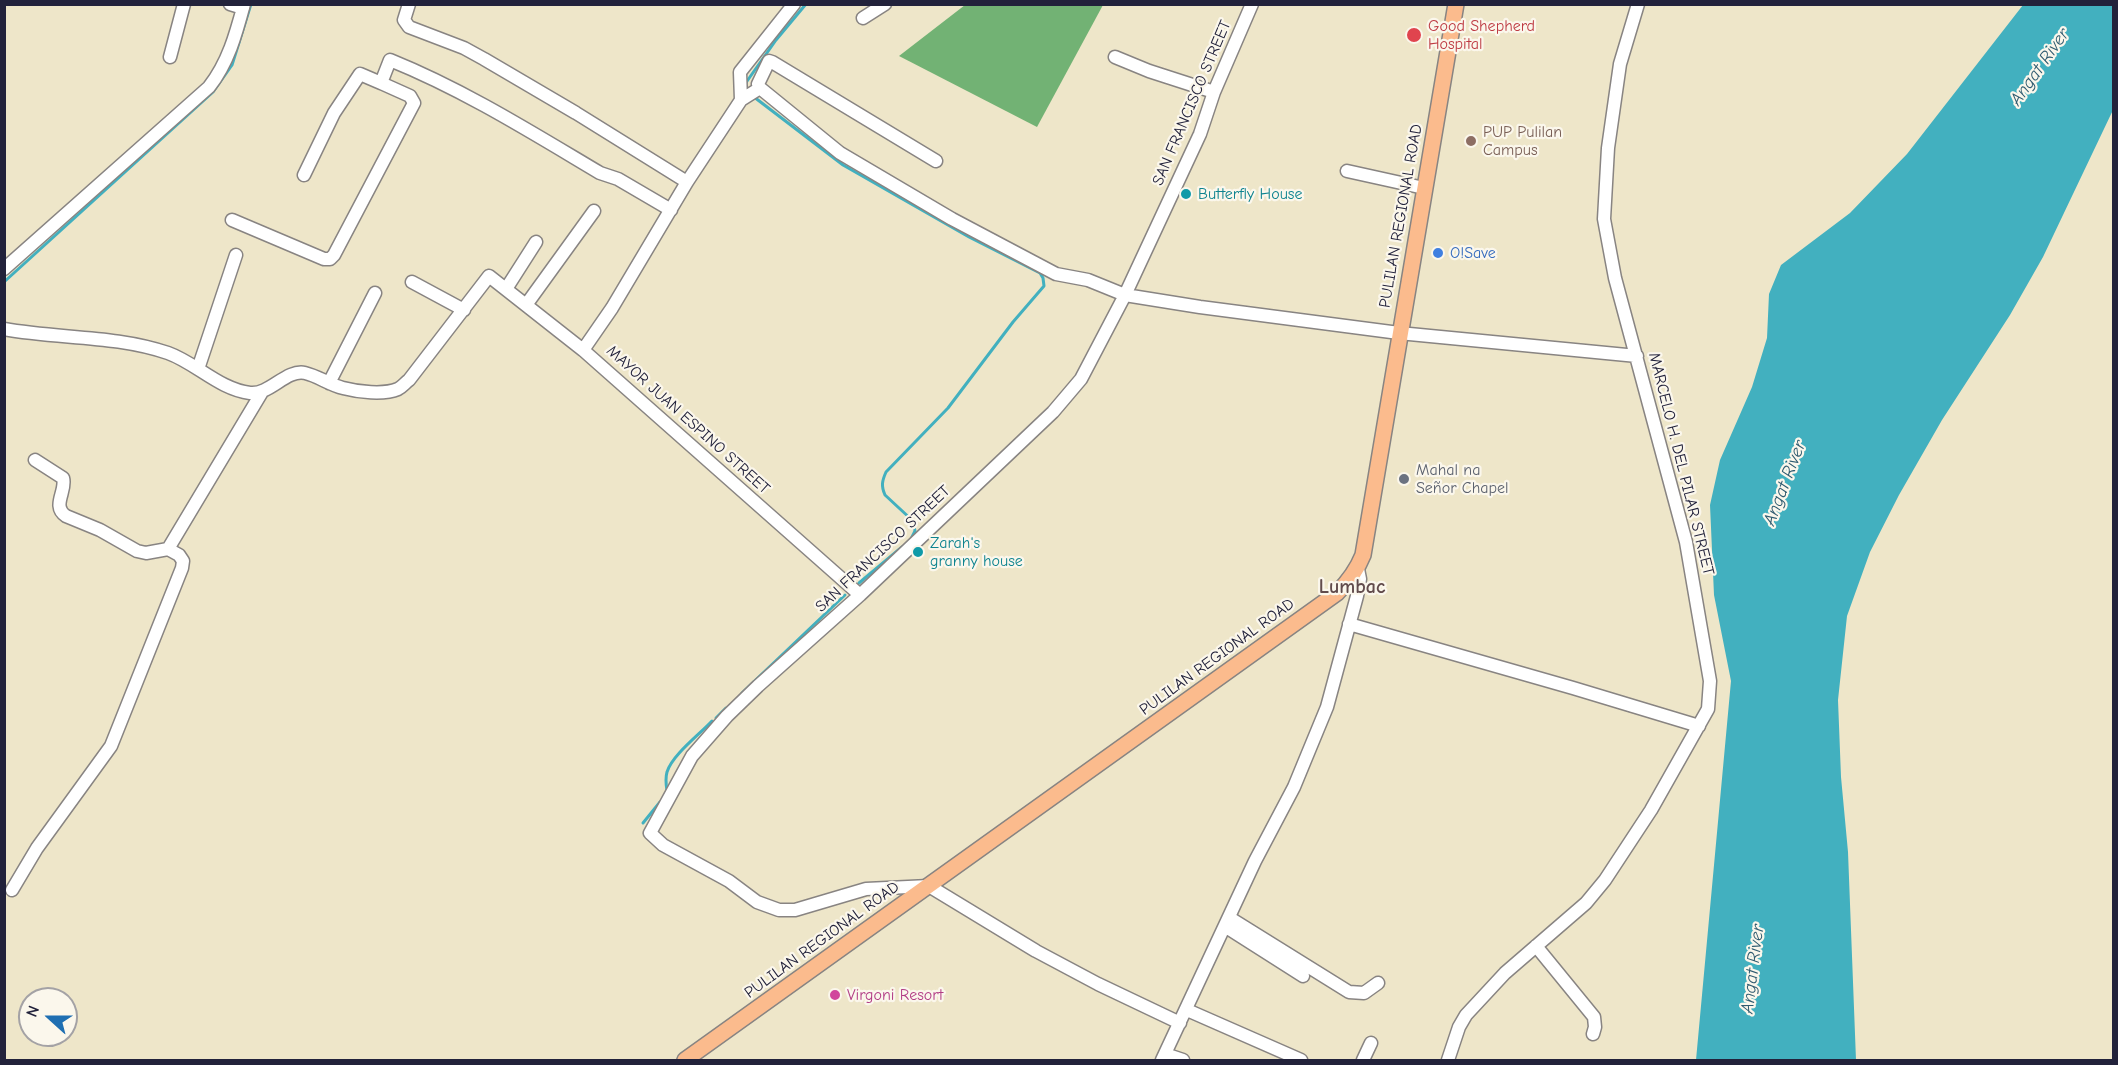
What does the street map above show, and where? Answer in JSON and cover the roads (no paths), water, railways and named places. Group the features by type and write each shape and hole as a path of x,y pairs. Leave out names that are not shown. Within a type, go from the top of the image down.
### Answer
{"main road":[{"name":"PULILAN REGIONAL ROAD","path":"685,1060 1337,593 1358,568 1363,555 1456,4"}],"street":[{"path":"170,57 184,4"},
{"path":"4,269 217,77 233,44 244,6 230,4"},
{"path":"409,4 404,20 409,27 464,48 484,59 687,182"},
{"path":"741,100 741,72 794,4"},
{"path":"863,18 885,4"},
{"name":"SAN FRANCISCO STREET","path":"929,886 866,889 795,909 780,910 757,902 729,881 663,845 650,833 692,756 728,716 758,686 860,595 1053,412 1081,379 1125,295 1200,135 1214,92 1252,4"},
{"name":"MARCELO H. DEL PILAR STREET","path":"1448,1060 1459,1027 1466,1015 1505,973 1586,903 1605,880 1651,810 1708,710 1710,681 1692,568 1682,521 1615,278 1604,219 1608,148 1620,64 1638,4"},
{"path":"1115,57 1214,92"},
{"path":"381,83 390,60 431,76 600,173 618,179 671,210"},
{"path":"936,161 772,62 769,62 759,77 760,88 840,153 952,219 1056,274 1088,280 1125,295 1212,308 1399,333 1637,356"},
{"path":"232,220 324,259 330,259 414,104 410,96 360,74 334,113 304,175"},
{"path":"584,350 612,308 687,182 741,100 760,88"},
{"path":"1347,171 1424,188"},
{"path":"526,305 594,211"},
{"path":"506,289 536,242"},
{"path":"198,369 236,255"},
{"name":"MAYOR JUAN ESPINO STREET","path":"464,310 489,276 584,350 860,595"},
{"path":"4,329 98,338 143,346 174,356 216,380 240,391 252,393 262,392 289,377 302,373 344,388 387,392 398,389 409,380 464,310 412,282"},
{"path":"329,382 375,293"},
{"path":"168,549 262,392"},
{"path":"12,890 38,848 111,746 183,561 179,555 168,549 137,551 100,530 66,516 58,505 65,484 63,478 34,460"},
{"path":"1183,1060 1164,1057 1255,861 1294,787 1327,707 1360,579 1358,568"},
{"path":"1349,624 1699,726"},
{"path":"929,886 1036,951 1180,1023"},
{"path":"1228,922 1303,976"},
{"path":"1228,922 1349,992 1364,993 1378,983"},
{"path":"1536,946 1594,1017 1596,1027 1593,1034"},
{"path":"1187,1010 1301,1060"},
{"path":"1363,1060 1371,1043"}],"water":[{"name":"Angat River","path":"2023,5 2113,5 2113,110 2043,257 2010,315 1942,420 1899,495 1870,552 1847,616 1838,700 1841,777 1848,852 1856,1060 1696,1060 1731,681 1714,595 1710,505 1720,460 1752,387 1767,338 1769,294 1781,265 1850,213 1907,154"}],"waterway":[{"path":"4,282 213,92 232,65 251,4"},
{"path":"745,84 776,40 806,4"},
{"path":"754,97 843,165 969,237 1040,273 1043,278 1044,286 1013,322 948,408 886,472 882,484 885,495 913,521 915,531 911,539"},
{"path":"859,583 902,547"},
{"path":"742,693 845,595"},
{"path":"716,718 726,708"},
{"path":"667,791 666,777 670,765 712,721"},
{"path":"643,823 660,802"}],"place":[{"name":"Good Shepherd Hospital","path":"1414,35"},
{"name":"PUP Pulilan Campus","path":"1471,141"},
{"name":"Butterfly House","path":"1186,194"},
{"name":"O!Save","path":"1438,253"},
{"name":"Mahal na Señor Chapel","path":"1404,479"},
{"name":"Zarah's granny house","path":"918,552"},
{"name":"Virgoni Resort","path":"835,995"}],"district":[{"name":"Lumbac","path":"1352,587"}]}
